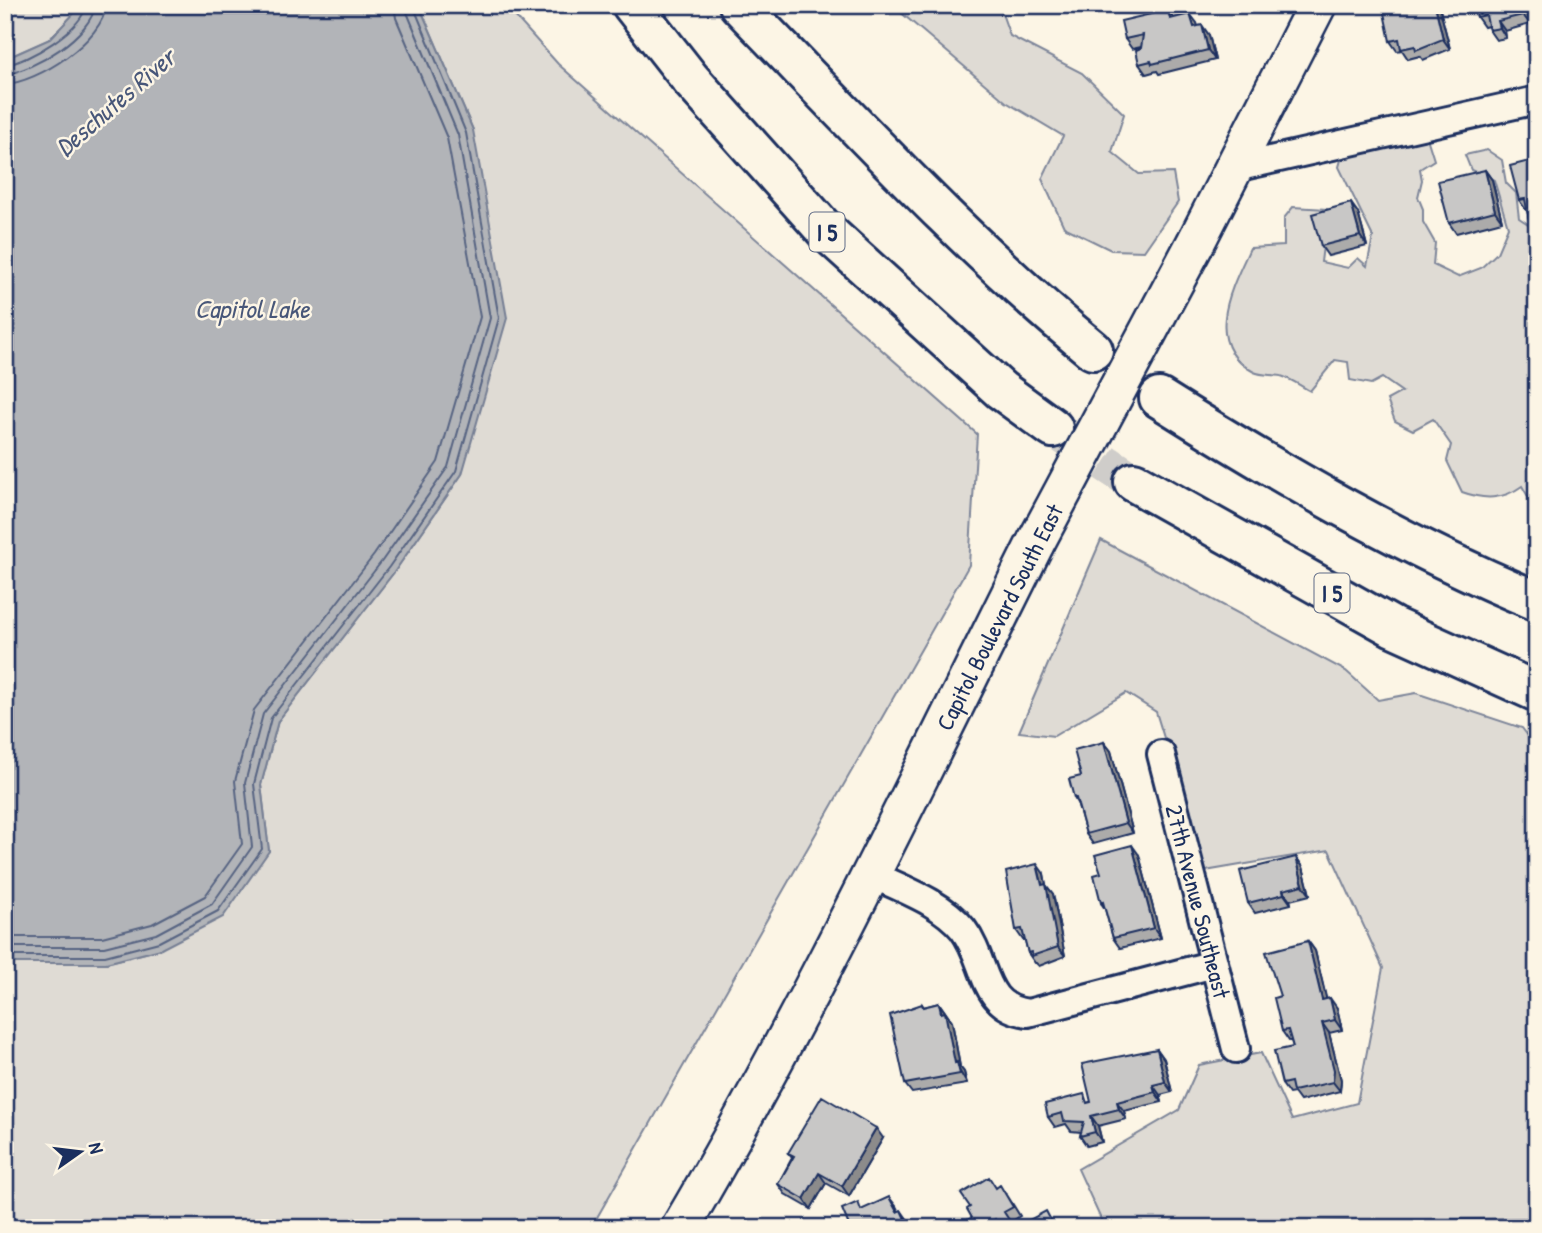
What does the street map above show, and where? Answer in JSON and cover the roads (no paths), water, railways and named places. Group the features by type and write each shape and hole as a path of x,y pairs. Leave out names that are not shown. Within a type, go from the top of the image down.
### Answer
{"highway":[{"name":"I 5","path":"632,5 691,80 826,232 1001,390 1053,428"},
{"path":"739,5 903,177 1037,304 1093,350"},
{"path":"1158,398 1285,477 1430,552 1537,601"},
{"name":"I 5","path":"1134,482 1392,627 1537,692"}],"main road":[{"name":"Capitol Boulevard South East","path":"680,1228 735,1134 871,874 1036,542 1235,168 1317,5"}],"street":[{"path":"1235,168 1537,100"},
{"name":"27th Avenue Southeast","path":"1161,754 1236,1049"},
{"path":"871,874 933,904 963,929 996,1000 1009,1011 1028,1013 1214,964"}],"water":[{"name":"Capitol Lake","path":"82,5 419,5 473,130 507,318 462,474 395,571 278,721 261,785 269,851 223,917 161,949 106,963 5,963 5,59 50,39"}],"tunnel":[{"path":"1057,431 1134,482"}],"water label":[{"name":"Deschutes River","path":"115,102"}]}
